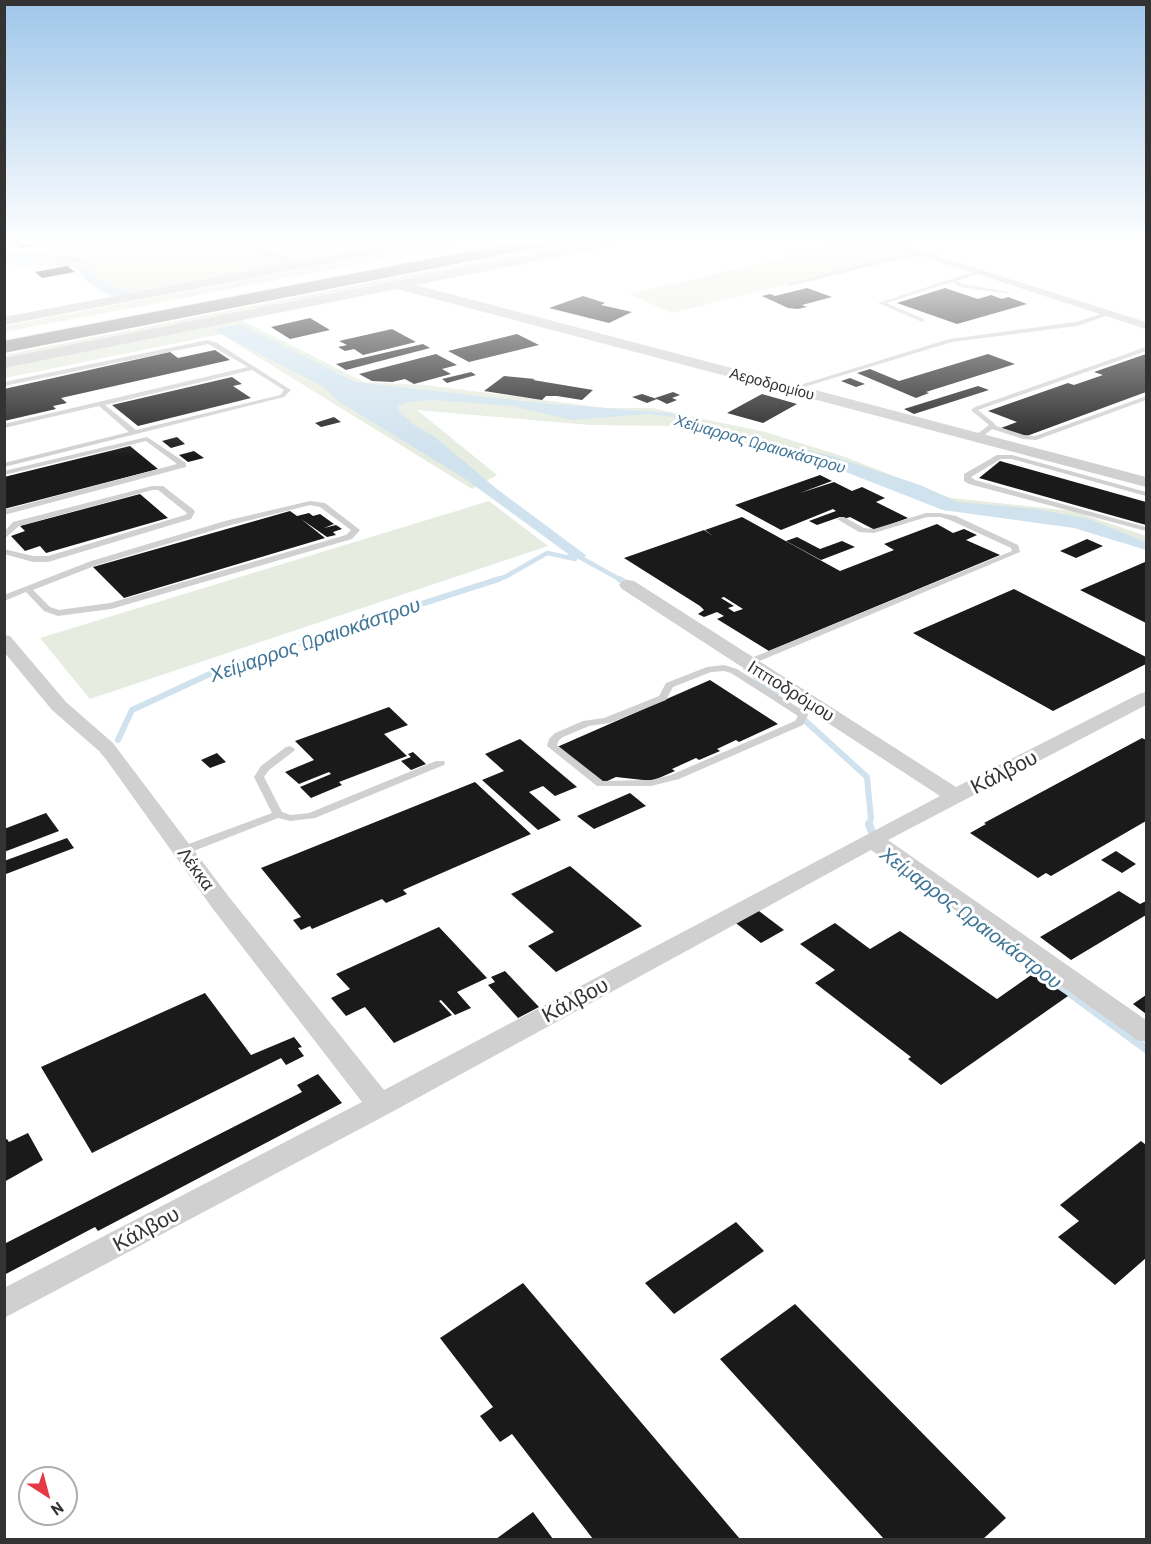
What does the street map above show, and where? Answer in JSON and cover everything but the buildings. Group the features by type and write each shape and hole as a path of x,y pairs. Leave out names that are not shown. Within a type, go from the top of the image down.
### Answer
{"highway":[{"path":"4,336 124,313"},
{"path":"4,347 178,313"}],"street":[{"path":"4,321 45,313"},
{"path":"4,363 256,313"},
{"name":"Αεροδρομίου","path":"503,313 1146,482"},
{"path":"1104,313 1146,326"},
{"name":"Ιπποδρόμου","path":"628,585 747,663 810,712 955,796"},
{"name":"Λέκκα","path":"4,640 59,706 106,747 182,851 380,1105"},
{"name":"Κάλβου","path":"4,1304 872,840 1146,698"},
{"path":"872,840 1146,1034"}],"lane":[{"path":"905,313 922,320"},
{"path":"796,391 802,386 951,340 1082,324 1107,314"},
{"path":"4,384 208,342 288,390 288,393 282,396 4,465"},
{"path":"991,427 993,425 974,410 1146,350"},
{"path":"4,426 254,368"},
{"path":"991,427 1023,437 1036,438 1146,398"},
{"path":"100,404 135,433"},
{"path":"977,436 991,427"},
{"path":"4,473 147,439 183,465 4,513"},
{"path":"1146,494 1012,456 1000,457 967,476 967,479 972,482 1146,529"},
{"path":"4,537 16,524 152,488 160,488 191,512 188,517 48,559 33,559 4,551"},
{"path":"4,598 94,563 228,523 310,502 322,505 356,530 349,537 111,606 58,613 48,609 28,589"},
{"path":"747,663 1016,552 1015,547 947,517 926,515 874,531 862,530 841,519"},
{"path":"724,668 734,672 810,712 799,723 675,777 651,783 602,784 552,746 559,735 587,723 606,721 663,698 669,685 710,669 724,668"},
{"path":"278,814 259,777 265,768 290,749"},
{"path":"182,851 278,814 291,818 311,816 440,763"}],"shaded area":[{"path":"73,313 104,313 5,332 5,326"},
{"path":"144,313 155,313 5,342 4,340"},
{"path":"216,313 246,313 5,361 5,355"},
{"path":"239,319 364,382 425,385 606,408 652,408 765,432 845,457 951,498 1073,511 1146,536 1146,550 1071,525 931,505 827,462 670,426 590,425 417,410 497,475 472,489 221,334 5,378 5,365"},
{"path":"489,501 548,546 90,699 40,638"}],"water":[{"path":"240,324 355,382 541,403 670,413 750,437 831,456 920,485 957,502 1035,509 1089,519 1146,542 1146,550 1074,528 943,510 815,460 784,453 672,417 649,414 572,420 512,406 433,400 408,402 397,406 413,424 436,438 497,489 587,556 575,559 464,478 338,401 324,387 213,330"}],"waterway":[{"name":"Χείμαρρος Ωραιοκάστρου","path":"495,580 505,577 547,553 575,559 570,554"},
{"name":"Χείμαρρος Ωραιοκάστρου","path":"574,554 621,580"},
{"name":"Χείμαρρος Ωραιοκάστρου","path":"118,740 132,710 225,667 499,579"},
{"name":"Χείμαρρος Ωραιοκάστρου","path":"619,579 630,585"},
{"name":"Χείμαρρος Ωραιοκάστρου","path":"746,668 776,695"},
{"name":"Χείμαρρος Ωραιοκάστρου","path":"800,716 867,777 871,819 868,825"},
{"name":"Χείμαρρος Ωραιοκάστρου","path":"869,824 874,838"},
{"name":"Χείμαρρος Ωραιοκάστρου","path":"1008,948 1146,1049"}]}
